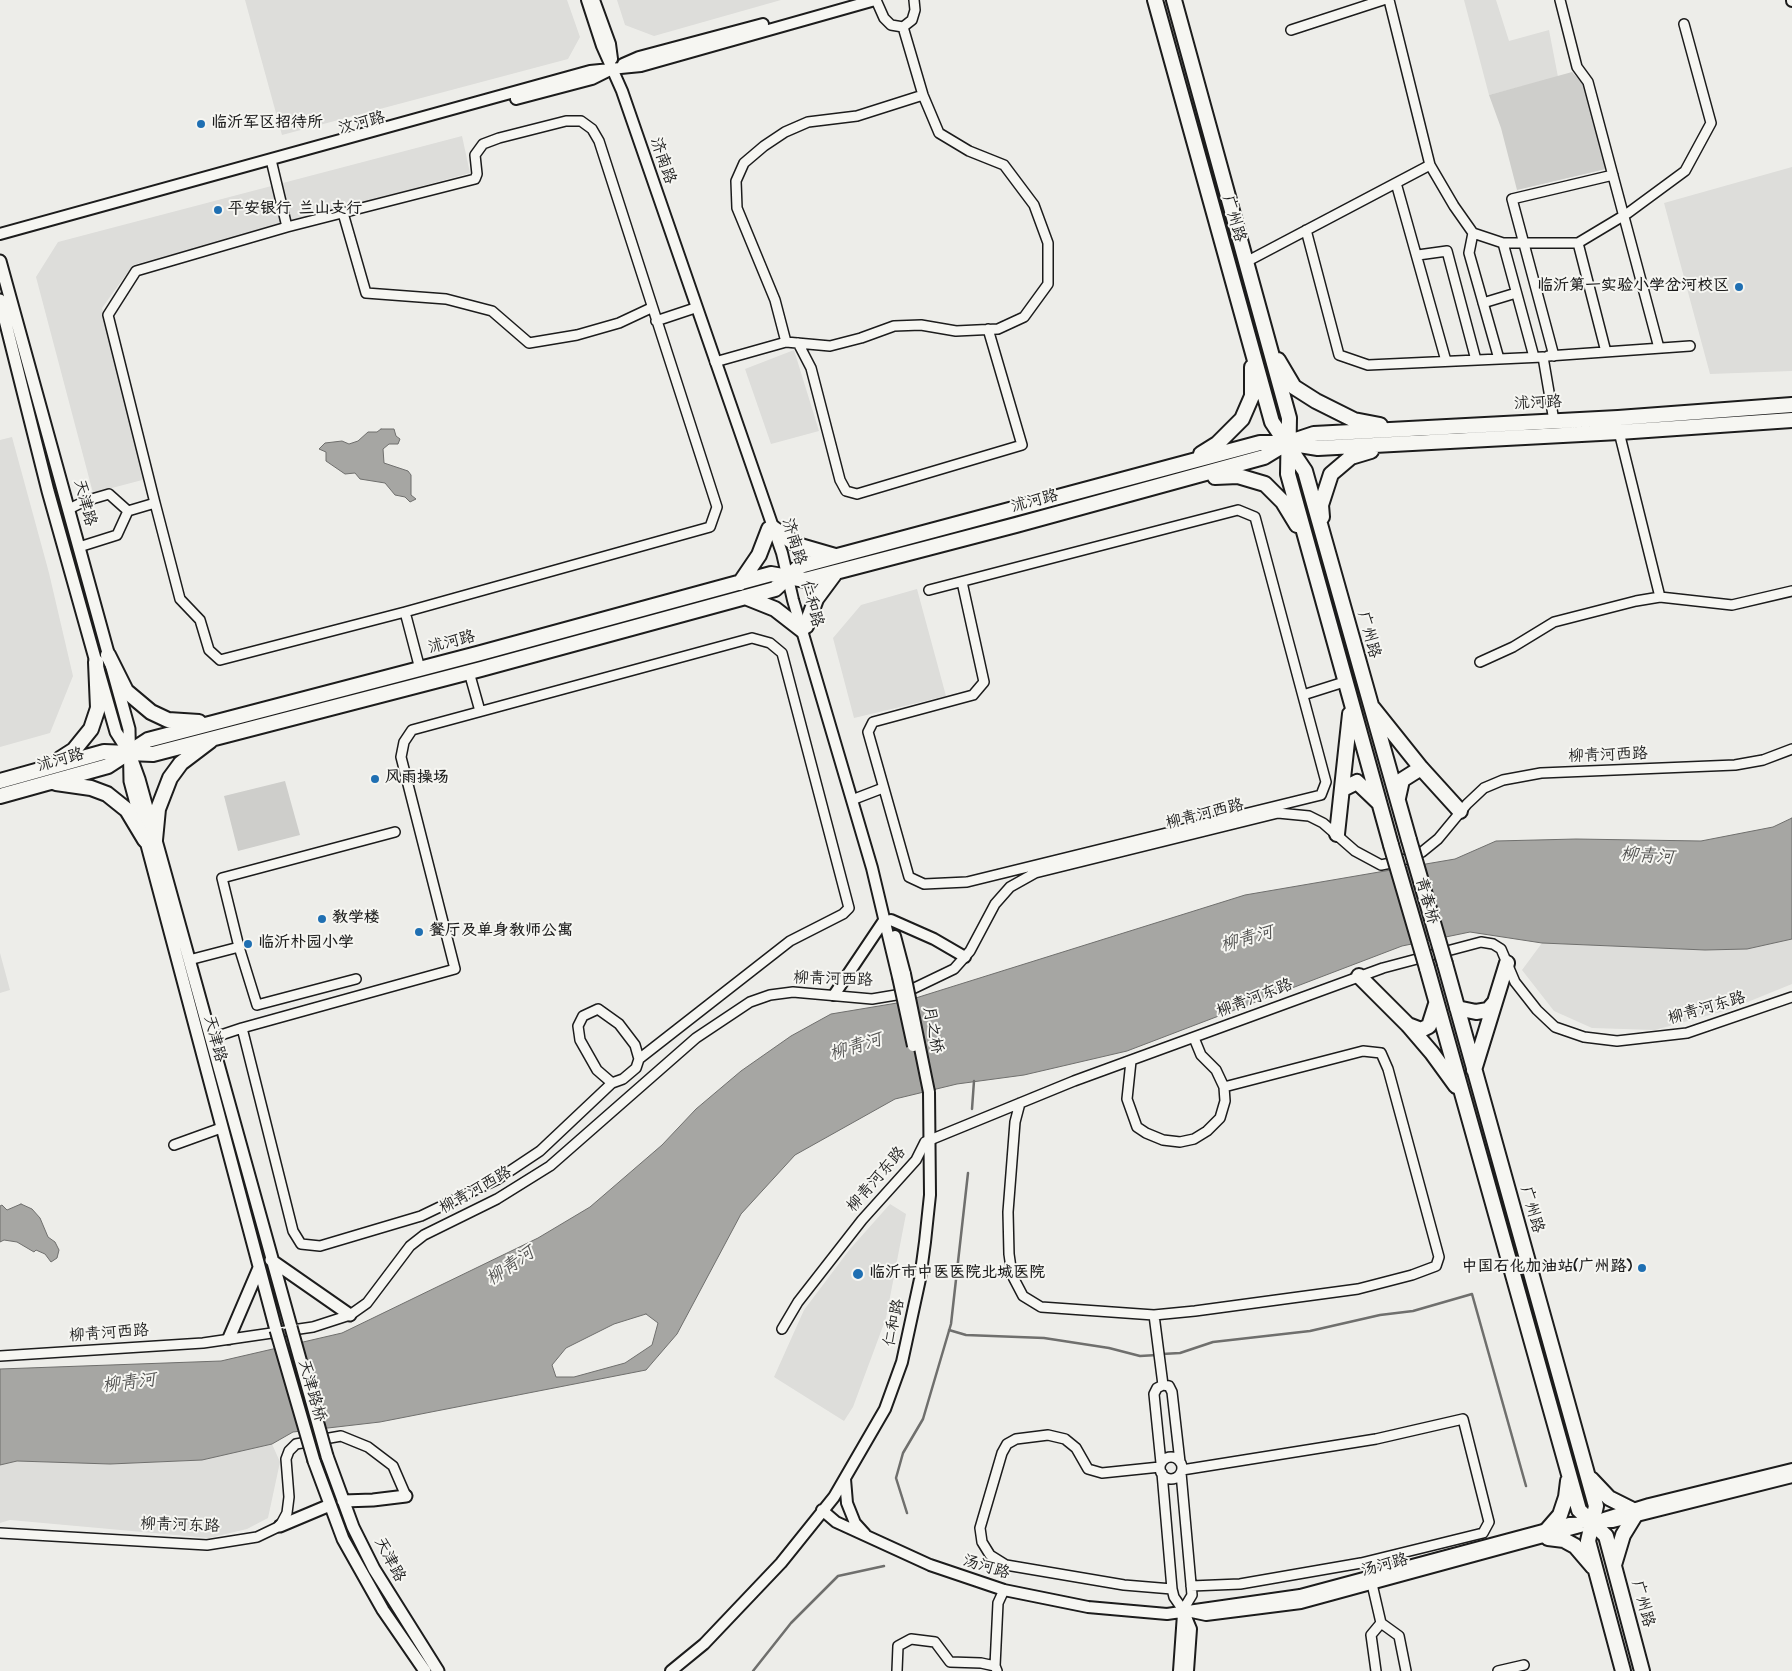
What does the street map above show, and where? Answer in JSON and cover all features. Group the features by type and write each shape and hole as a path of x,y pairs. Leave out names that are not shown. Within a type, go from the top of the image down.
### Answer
{"main road":[{"name":"广州路","path":"1155,0 1272,422 1305,471 1368,701 1409,840"},
{"name":"广州路","path":"1174,0 1290,418 1287,443 1288,474 1344,682 1391,845"},
{"name":"天津路","path":"0,261 79,547 102,659"},
{"name":"天津路","path":"0,300 46,483 102,659 129,729 130,781 189,960 291,1327"},
{"path":"1269,344 1294,387 1316,402 1354,420 1398,429"},
{"path":"1179,465 1217,444 1242,419 1252,396 1252,351"},
{"name":"沭河路","path":"0,796 108,766 130,754 148,740 420,669 770,574 805,580 836,572 1264,457 1287,443 1314,434 1554,421 1792,405"},
{"name":"沭河路","path":"0,781 104,752 153,754 469,672 774,589 800,566 1260,443 1287,443 1318,448 1618,432 1792,420"},
{"path":"1324,540 1322,505 1331,474 1351,457 1392,444"},
{"path":"1187,479 1238,476 1264,484 1283,502 1305,538"},
{"path":"740,583 759,555 771,528 797,545 835,557"},
{"path":"745,597 775,609 804,628 816,599 836,572"},
{"path":"102,659 126,691 151,712 168,720 212,723"},
{"path":"46,768 74,750 91,729 98,708 102,659"},
{"path":"1368,701 1421,768 1460,812"},
{"path":"1337,834 1351,706"},
{"path":"150,840 158,809 170,778 181,763 215,738"},
{"path":"1398,801 1402,780 1421,768"},
{"path":"51,782 91,788 107,794 127,810 150,840"},
{"path":"1343,789 1358,782 1379,803"},
{"name":"天津路","path":"150,840 222,1128 276,1330"},
{"name":"青春桥","path":"1409,840 1445,964"},
{"name":"青春桥","path":"1391,845 1427,968"},
{"path":"1474,1072 1507,963"},
{"name":"广州路","path":"1445,964 1596,1506 1588,1541 1623,1671"},
{"name":"广州路","path":"1427,968 1579,1510 1591,1524 1606,1536 1642,1671"},
{"path":"1359,976 1408,1025 1461,1094"},
{"path":"1408,1025 1420,1030 1429,1026 1434,1016 1436,1001"},
{"path":"1457,1008 1476,1012 1488,1010 1495,1002"},
{"path":"271,1260 350,1315"},
{"path":"229,1338 259,1268"},
{"name":"天津路桥","path":"291,1327 327,1456"},
{"name":"天津路桥","path":"276,1330 314,1461"},
{"name":"天津路","path":"327,1456 353,1527 374,1569 438,1671"},
{"name":"天津路","path":"314,1461 347,1547 383,1610 425,1671"},
{"path":"1587,1474 1609,1498 1633,1513 1623,1535 1614,1565"},
{"path":"1569,1475 1566,1497 1560,1515 1547,1534 1575,1546 1596,1570"},
{"path":"344,1501 406,1496"},
{"path":"280,1526 330,1505"}],"street":[{"name":"济南路","path":"587,0 602,46 614,68 788,577"},
{"name":"济南路","path":"594,0 610,44 618,92 692,309 771,528"},
{"name":"汶河路","path":"0,235 20,233 592,79 639,57 856,0"},
{"name":"汶河路","path":"0,235 590,71 641,66 876,0"},
{"path":"876,0 884,18 892,25 903,27 912,20 915,10 914,0"},
{"path":"1291,30 1383,0"},
{"path":"1389,0 1430,165 1454,206 1473,233 1503,243 1578,243 1624,216 1685,171 1711,122 1684,24"},
{"path":"1560,0 1577,67 1588,82 1660,348"},
{"path":"715,362 786,342 830,346 894,326 921,325 956,331 998,329 1024,317 1048,284 1048,242 1034,205 1004,166 969,151 939,133 923,95 903,27"},
{"path":"786,342 775,300 737,208 736,181 744,163 785,132 808,122 857,116 923,95"},
{"path":"581,121 592,129 599,140 717,507 710,527 405,612 220,660 209,650 200,620 180,599 108,315 136,271 287,227 475,179 477,174 475,155 483,144 546,125 581,121"},
{"path":"272,164 287,227"},
{"path":"1246,262 1430,165"},
{"path":"1554,356 1512,199 1613,175"},
{"path":"1396,183 1418,255 1446,361"},
{"path":"343,213 366,292 446,299 492,311 529,342 586,332 619,323 652,308"},
{"path":"1306,230 1339,355 1368,365 1538,357 1690,346"},
{"path":"1473,233 1469,253 1499,359"},
{"path":"1503,243 1516,292 1538,357 1554,421"},
{"path":"1578,243 1606,352"},
{"path":"1418,255 1447,251 1476,360"},
{"path":"1483,303 1516,292"},
{"path":"656,321 692,309"},
{"path":"798,343 811,368 840,480 846,491 857,494 1022,446 988,329"},
{"path":"1618,432 1660,597"},
{"path":"69,509 85,501 109,494 128,512"},
{"path":"79,547 117,535 128,512 156,503"},
{"path":"929,590 1238,510 1255,517 1326,782 1321,795 968,882 924,884 909,877 868,732 873,722 973,695 984,682 962,582"},
{"name":"仁和路","path":"788,577 798,599 804,628 888,919"},
{"path":"1480,662 1512,647 1554,622 1636,601 1660,597 1732,605 1792,591"},
{"path":"405,612 420,669"},
{"name":"仁和路","path":"804,628 856,798 901,975"},
{"path":"212,1038 242,1028 455,969 401,757 404,742 412,730 752,638 770,643 782,653 849,908 842,914 790,941 639,1059 636,1068 612,1083 540,1151 498,1179 421,1216 320,1246 301,1244 293,1231 242,1028"},
{"path":"469,672 480,711"},
{"path":"1303,695 1344,682"},
{"name":"柳青河西路","path":"0,1356 194,1343 313,1327 350,1315 367,1303 410,1246 424,1235 497,1199 550,1166 696,1038 750,1002 770,995 793,992 872,998 902,994 954,969 965,957 995,904 1010,886 1034,873 1278,813 1309,816 1323,823 1355,851 1381,864 1401,861 1422,852 1438,839 1460,812 1484,788 1521,776 1735,766 1763,760 1792,749"},
{"path":"856,798 883,788"},
{"path":"356,979 257,1005 239,947 222,878 395,832"},
{"path":"834,995 888,919 934,939 965,957"},
{"name":"柳青河东路","path":"782,1329 798,1302 862,1220 916,1160 927,1142 1074,1081 1359,976 1481,942 1492,944 1501,949 1515,982 1537,1010 1555,1027 1584,1038 1617,1041 1686,1034 1792,997"},
{"path":"189,960 239,947"},
{"name":"月之桥","path":"901,975 926,1093"},
{"path":"612,1083 597,1070 580,1040 578,1026 583,1016 598,1009 620,1024 635,1045 639,1059"},
{"path":"1131,1061 1127,1098 1137,1127 1163,1140 1180,1142 1194,1139 1207,1131 1220,1118 1225,1101 1224,1087 1216,1070 1201,1055 1194,1038"},
{"path":"1020,1103 1015,1122 1008,1212 1012,1275 1023,1296 1042,1307 1154,1315 1238,1306 1358,1289 1412,1275 1436,1266 1439,1257 1388,1069 1381,1053 1363,1051 1224,1087"},
{"path":"630,1073 642,1087"},
{"name":"仁和路","path":"671,1671 704,1644 781,1563 845,1479 885,1409 902,1362 920,1279 925,1242 930,1194 926,1093"},
{"path":"174,1145 222,1128"},
{"name":"仁和路","path":"679,1671 707,1647 785,1566 810,1535 822,1510 881,1407 898,1360 916,1278 926,1194 927,1142"},
{"path":"1154,1315 1163,1385"},
{"path":"1179,1671 1184,1610 1192,1595 1181,1468 1172,1392 1169,1386 1163,1385 1157,1388 1154,1394 1172,1589 1174,1597 1184,1610 1191,1629 1188,1671"},
{"path":"1161,1468 1171,1479 1181,1468 1296,1453 1376,1439 1463,1419 1489,1522 1483,1533 1361,1563 1240,1584 1191,1586"},
{"path":"1161,1468 1102,1473 1088,1469 1076,1448 1065,1439 1048,1435 1016,1439 1007,1444 1002,1453 980,1528 982,1542 990,1555 1006,1564 1124,1585 1172,1589"},
{"path":"280,1526 286,1513 289,1497 286,1460 289,1451 296,1444 341,1436 355,1440 368,1447 393,1466 406,1496"},
{"path":"1161,1468 1168,1457 1173,1457 1181,1468"},
{"name":"汤河路","path":"1184,1610 1206,1614 1302,1603 1547,1534 1569,1523 1591,1524 1792,1469"},
{"name":"汤河路","path":"1633,1513 1792,1477"},
{"path":"845,1479 847,1503 855,1523 867,1536"},
{"name":"汤河路","path":"822,1510 836,1522 930,1565 1004,1590 1088,1607 1146,1614 1166,1614 1300,1595 1547,1534"},
{"name":"柳青河东路","path":"0,1533 206,1545 257,1537 280,1526"},
{"path":"1372,1584 1381,1623 1399,1636 1406,1671"},
{"path":"897,1671 898,1646 911,1639 935,1642 950,1662 981,1663 996,1669 998,1602 1004,1590"},
{"path":"1376,1671 1371,1635 1381,1623"},
{"path":"1498,1671 1524,1665"}],"shaded area":[{"path":"245,0 567,0 580,37 568,59 282,135"},
{"path":"617,0 781,0 654,36 625,25"},
{"path":"1464,0 1496,0 1509,41 1549,30 1558,77 1489,95"},
{"path":"1572,72 1584,85 1606,169 1517,190 1501,128 1489,95"},
{"path":"462,136 470,173 133,265 102,308 146,479 93,493 36,277 58,242"},
{"name":"临沂第一实验小学岔河校区","path":"1792,167 1792,371 1710,374 1664,203"},
{"path":"794,350 819,431 771,444 745,369"},
{"path":"12,437 49,573 73,676 50,733 0,747 0,440"},
{"path":"917,589 946,696 854,718 833,638 861,605"},
{"path":"285,781 300,835 238,851 224,796"},
{"path":"1792,939 1792,984 1728,1010 1655,1030 1592,1028 1554,1011 1522,970 1542,943 1705,950 1747,949"},
{"path":"0,953 10,990 0,993"},
{"path":"890,1204 906,1214 886,1318 853,1407 844,1421 774,1377 804,1310 850,1249"},
{"path":"272,1444 280,1462 268,1518 247,1529 209,1538 10,1520 0,1523 0,1465 16,1461 110,1464 202,1460"}],"water":[{"path":"381,429 394,429 396,436 400,439 398,444 389,444 383,449 384,463 408,471 411,475 411,495 416,499 410,502 405,497 395,495 385,483 360,479 355,473 345,474 326,461 326,452 319,449 325,443 342,441 349,444 358,441 368,432 377,432"},
{"name":"柳青河","path":"1792,818 1792,939 1747,949 1705,950 1542,943 1470,932 1402,946 1127,1051 1024,1075 957,1084 895,1099 795,1155 741,1214 677,1334 646,1370 380,1422 293,1432 272,1444 202,1460 110,1464 17,1461 0,1465 0,1369 221,1361 342,1333 538,1238 590,1207 662,1145 696,1109 741,1071 791,1036 831,1014 903,1002 1245,895 1455,859 1496,841 1576,839 1701,841 1773,827","holes":["646,1314 658,1323 652,1345 625,1363 574,1377 556,1377 552,1365 566,1348 614,1324"]},
{"path":"21,1204 32,1209 40,1218 48,1237 55,1242 59,1250 57,1258 51,1262 45,1254 36,1250 34,1252 17,1242 4,1240 0,1242 0,1206 2,1205 7,1210"}],"waterway":[{"path":"972,1109 974,1081"},
{"path":"907,1513 896,1478 903,1453 923,1419 951,1324 968,1173"},
{"path":"1162,1354 1180,1353 1213,1342 1310,1331 1380,1315 1413,1311 1472,1294 1526,1486"},
{"path":"949,1330 966,1335 1044,1338 1109,1348 1140,1356 1157,1355"},
{"path":"753,1671 791,1623 838,1576 884,1566"}],"place":[{"name":"临沂军区招待所","path":"201,124"},
{"name":"平安银行 兰山支行","path":"218,210"},
{"name":"临沂第一实验小学岔河校区","path":"1739,287"},
{"name":"风雨操场","path":"375,779"},
{"name":"教学楼","path":"322,919"},
{"name":"餐厅及单身教师公寓","path":"419,932"},
{"name":"临沂朴园小学","path":"248,944"},
{"name":"中国石化加油站(广州路)","path":"1642,1268"},
{"name":"临沂市中医医院北城医院","path":"858,1274"}]}
